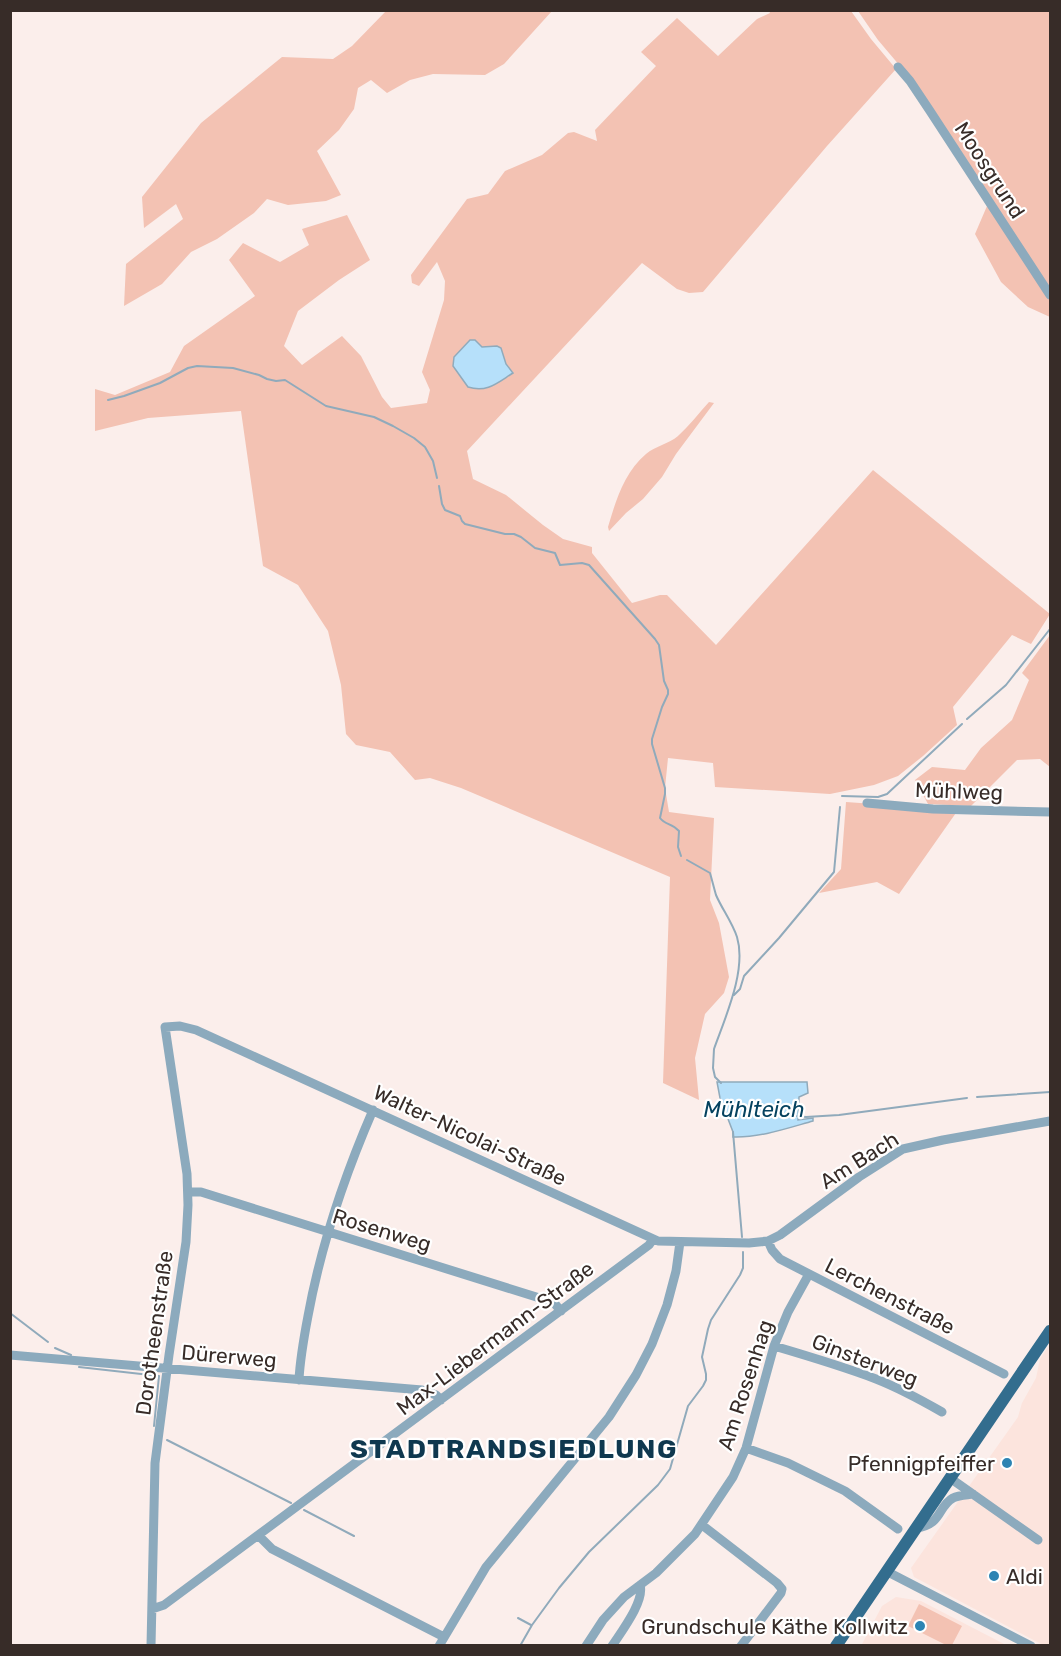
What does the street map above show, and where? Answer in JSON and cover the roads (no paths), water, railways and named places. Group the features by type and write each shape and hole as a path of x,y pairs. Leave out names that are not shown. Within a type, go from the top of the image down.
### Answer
{"main road":[{"path":"836,1646 1050,1331"}],"street":[{"name":"Moosgrund","path":"898,67 930,111 1050,295"},
{"name":"Mühlweg","path":"867,803 933,809 1050,812"},
{"name":"Walter-Nicolai-Straße","path":"165,1027 180,1026 196,1030 653,1239 663,1242 749,1243 768,1240"},
{"name":"Dorotheenstraße","path":"151,1646 155,1463 186,1242 188,1192 165,1027"},
{"path":"299,1380 313,1285 348,1169 373,1110"},
{"name":"Am Bach","path":"768,1240 780,1235 859,1177 903,1149 1050,1121"},
{"name":"Rosenweg","path":"188,1192 201,1192 546,1300 561,1311"},
{"name":"Max-Liebermann-Straße","path":"152,1609 164,1605 259,1536 649,1245 653,1239"},
{"name":"Lerchenstraße","path":"768,1240 772,1250 780,1259 1004,1374"},
{"path":"259,1536 273,1549 442,1641 486,1567 599,1429 636,1375 652,1344 667,1305 676,1271 680,1242"},
{"name":"Am Rosenhag","path":"586,1646 617,1604 672,1558 702,1525 733,1477 746,1448 774,1346 788,1312 809,1274"},
{"name":"Ginsterweg","path":"774,1346 877,1379 942,1412"},
{"name":"Dürerweg","path":"10,1355 422,1390 436,1395 441,1400"},
{"path":"746,1448 788,1463 845,1491 898,1528"},
{"path":"950,1478 1038,1540"},
{"path":"916,1528 928,1525 936,1519 954,1497 973,1494"},
{"path":"702,1525 782,1589 741,1646"},
{"path":"886,1571 1031,1646"},
{"path":"612,1646 636,1605 642,1590 640,1585"}],"water":[{"path":"470,340 475,340 482,347 501,348 506,364 513,373 486,388 468,387 453,366 454,357"},
{"name":"Mühlteich","path":"717,1082 807,1082 808,1093 799,1097 798,1120 813,1118 813,1121 763,1134 733,1137"}],"waterway":[{"path":"108,400 160,383 188,368 197,366 233,368 267,379 285,380 326,406 374,417 414,438 425,447 433,461 437,478"},
{"path":"439,486 445,510 460,516 465,524 521,537 535,548 555,553 560,565 582,563 589,565 659,645 668,694 652,744 665,788 660,818 679,831 678,847 681,856"},
{"path":"967,719 1006,685 1050,629"},
{"path":"842,796 878,797 887,794 962,724"},
{"path":"734,995 740,989 744,976 834,872 840,807"},
{"path":"687,860 710,873 716,895 735,931 739,950 737,979 714,1049 713,1068 715,1077 721,1083"},
{"path":"977,1097 1050,1092"},
{"path":"797,1116 839,1115 967,1098"},
{"path":"733,1132 742,1237"},
{"path":"520,1646 559,1588 589,1552 658,1485 670,1469 688,1406 706,1380 702,1357 711,1320 740,1275 743,1268 743,1252"},
{"path":"10,1313 48,1342"},
{"path":"55,1348 71,1355"},
{"path":"79,1367 159,1376 154,1426"},
{"path":"167,1440 291,1503"},
{"path":"304,1510 354,1536"},
{"path":"518,1618 531,1625"}],"place":[{"name":"Pfennigpfeiffer","path":"1007,1463"},
{"name":"Aldi","path":"994,1576"},
{"name":"Grundschule Käthe Kollwitz","path":"920,1626"}],"district":[{"name":"STADTRANDSIEDLUNG","path":"514,1449"}]}
